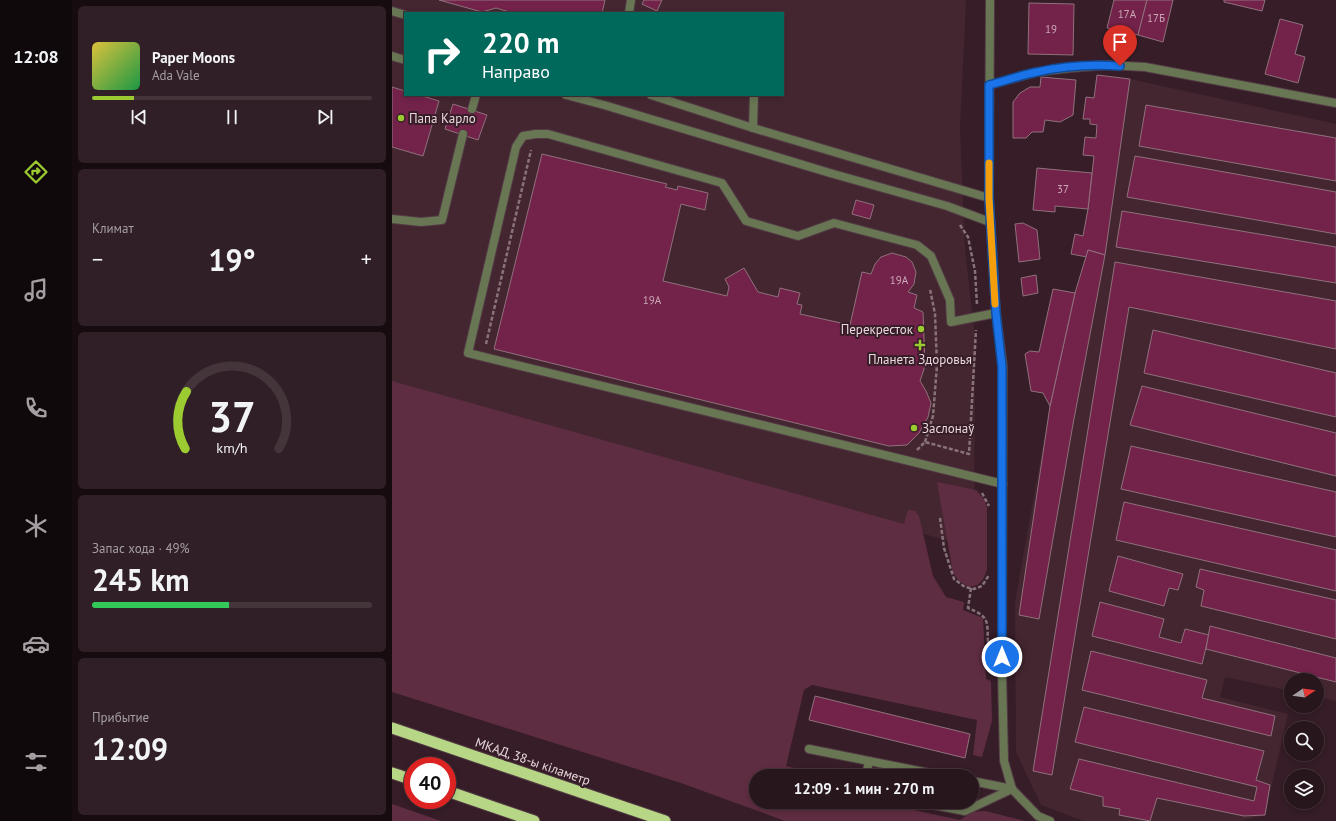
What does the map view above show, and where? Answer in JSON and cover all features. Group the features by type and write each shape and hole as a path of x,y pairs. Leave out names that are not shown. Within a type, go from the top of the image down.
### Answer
{"highway":[{"name":"МКАД, 38-ы кіламетр","path":"392,728 666,821"},
{"path":"392,773 404,777"},
{"path":"456,794 534,821"}],"street":[{"path":"629,12 631,0"},
{"path":"990,0 989,198 996,313 1002,367 1002,672 1004,761 1012,789 1038,816 1050,821"},
{"path":"392,11 404,15"},
{"path":"392,56 404,60"},
{"path":"989,85 1037,72 1108,65 1137,67 1336,103"},
{"path":"472,110 476,96"},
{"path":"570,96 947,206 990,222"},
{"path":"654,96 753,128 989,198"},
{"path":"753,128 754,96"},
{"path":"392,219 420,222 442,220 463,134"},
{"path":"996,313 952,322 950,300 931,256 917,245 834,223 798,236 746,221 722,183 548,134 536,134 523,136 516,147 468,352 1003,484"},
{"path":"809,749 909,769"},
{"path":"867,769 869,761"},
{"path":"979,782 1012,789"},
{"path":"979,804 1012,789"},
{"path":"955,809 965,811 969,809"}],"path":[{"path":"486,348 531,150"},
{"path":"925,442 968,454 977,316 975,271 968,237 947,206"},
{"path":"922,465 912,455 925,442 933,416 937,365 935,314 929,287"},
{"path":"979,491 983,494 988,503 990,512"},
{"path":"940,518 944,548 954,579 965,587 974,589 982,586 990,572"},
{"path":"971,588 968,608 982,614 987,621 988,649"}],"shaded area":[{"path":"392,0 966,0 960,129 965,250 975,337 974,548 392,384"},
{"path":"1130,79 1336,124 1336,701 1324,698 1324,673 1284,673 1284,690 1225,677 1220,697 1288,714 1286,721 1284,721 1284,732 1265,815 1240,821 1084,821 1041,805 1016,752 1015,602 1050,406 1075,293 1088,250 1105,255"},
{"path":"392,381 904,524 908,510 915,511 919,516 933,576 946,597 964,602 963,610 983,618 986,679 991,681 992,721 982,757 973,755 977,720 812,685 804,690 786,766 798,769 749,769 749,808 681,783 392,692"},
{"path":"937,482 976,490 984,499 987,507 987,569 984,578 975,586 967,586 958,580 953,573"},
{"path":"392,804 441,821 392,821"},
{"path":"752,809 909,809 960,820 972,812 985,811 1025,821 785,821"}],"building":[{"path":"439,0 605,0 602,12 510,12 496,8 482,12"},
{"path":"644,0 662,0 657,11 642,4"},
{"path":"1114,0 1147,0 1138,35 1107,28"},
{"path":"1147,0 1173,0 1163,42 1138,35"},
{"path":"1224,0 1265,0 1262,11 1224,2"},
{"path":"1029,3 1074,4 1073,55 1028,54"},
{"path":"1280,19 1303,25 1295,54 1305,57 1298,83 1265,74"},
{"path":"1097,75 1130,79 1105,255 1088,250 1087,257 1071,254 1075,234 1083,236 1088,209 1094,156 1083,155 1085,137 1096,138 1097,125 1090,124 1090,119 1083,119 1086,97 1094,98"},
{"path":"1041,77 1076,80 1073,115 1060,122 1045,120 1043,132 1032,132 1026,138 1013,138 1013,102 1020,93 1030,87 1040,87"},
{"path":"392,87 404,91 404,96 422,96 439,101 423,156 392,147"},
{"path":"453,104 487,115 478,140 445,129"},
{"path":"1146,105 1336,138 1336,181 1139,146"},
{"path":"542,154 667,184 665,187 677,190 678,186 708,193 705,210 681,204 663,281 727,296 729,287 725,279 744,268 758,292 778,297 780,288 800,293 797,304 802,305 800,314 850,325 862,272 871,274 875,264 881,257 892,253 906,257 912,262 916,272 914,284 908,292 917,295 914,308 923,312 925,366 920,381 931,403 928,417 919,433 907,445 889,446 494,349"},
{"path":"1135,156 1336,192 1336,234 1127,197"},
{"path":"1037,168 1092,173 1088,209 1055,206 1055,212 1033,210"},
{"path":"856,200 874,205 870,219 852,214"},
{"path":"1122,211 1336,247 1336,283 1116,247"},
{"path":"1023,223 1037,230 1040,259 1019,262 1015,224"},
{"path":"1088,250 1105,255 1073,424 1039,619 1019,615 1050,406 1075,293"},
{"path":"1115,262 1336,301 1336,349 1129,307 1052,775 1033,771"},
{"path":"1036,275 1038,293 1023,296 1021,278"},
{"path":"1053,289 1075,293 1050,406 1043,393 1031,391 1025,354 1030,351 1039,352"},
{"path":"1153,330 1336,373 1336,417 1144,373"},
{"path":"1142,386 1336,433 1336,476 1130,425"},
{"path":"1131,446 1336,492 1336,537 1121,489"},
{"path":"1124,502 1336,550 1336,591 1116,540"},
{"path":"1118,556 1183,574 1178,590 1169,588 1164,606 1109,591"},
{"path":"1200,569 1336,600 1336,639 1201,606 1204,590 1196,587"},
{"path":"1100,602 1164,619 1159,637 1181,643 1185,629 1209,635 1202,664 1092,636"},
{"path":"1210,626 1336,658 1336,682 1324,679 1324,673 1301,673 1206,649"},
{"path":"1091,651 1207,680 1202,698 1275,716 1271,736 1082,690"},
{"path":"815,696 970,734 965,758 809,720"},
{"path":"1084,707 1264,751 1256,780 1270,785 1265,815 1244,816 1157,798 1150,821 1119,815 1120,809 1103,806 1103,797 1070,789 1079,759 1254,801 1257,787 1075,742"}],"slow traffic":[{"path":"989,163 989,198 995,304"}],"place":[{"name":"Папа Карло","path":"401,118"},
{"name":"Перекресток","path":"921,329"},
{"name":"Планета Здоровья","path":"920,345"},
{"name":"Заслонаў","path":"914,428"}],"route":[{"path":"1002,657 1002,367 1001,346 996,313 989,198 989,85 1037,72 1108,65 1120,66"}]}
